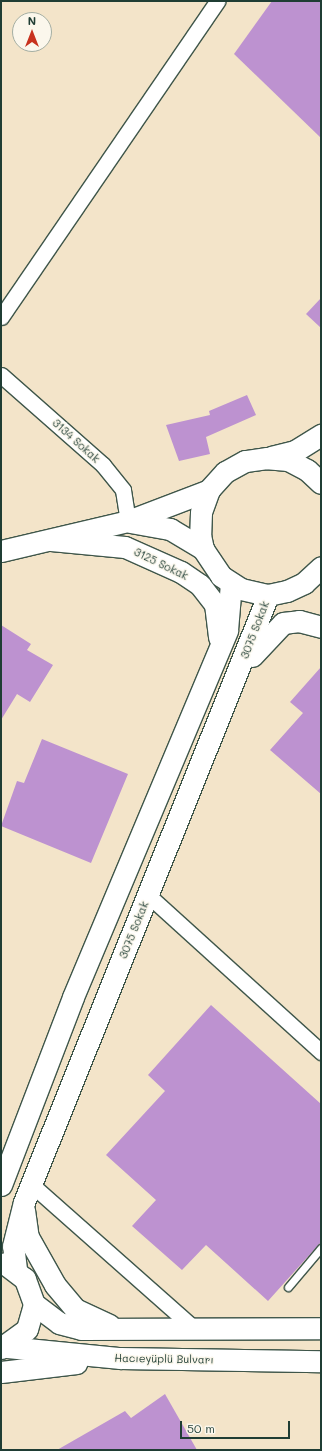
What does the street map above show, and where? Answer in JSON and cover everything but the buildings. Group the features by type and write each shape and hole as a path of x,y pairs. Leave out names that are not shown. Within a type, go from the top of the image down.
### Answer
{"street":[{"path":"1,316 217,1"},
{"name":"3134 Sokak","path":"1,375 103,465 123,490 128,521"},
{"path":"321,435 295,451 267,458 245,461 225,472 209,490 201,512 203,549 221,576 241,589 268,594 313,585 321,567"},
{"path":"267,458 288,460 307,470 321,483"},
{"name":"3125 Sokak","path":"1,551 128,521 209,490"},
{"name":"3125 Sokak","path":"128,521 170,529 203,549"},
{"name":"3125 Sokak","path":"51,540 125,547 191,578 215,604 219,648"},
{"path":"2,1177 74,997 219,648 230,616 232,583"},
{"name":"3075 Sokak","path":"8,1266 13,1240 28,1193 238,676 268,594"},
{"path":"238,676 266,637 283,624 299,621 321,627"},
{"path":"148,896 321,1052"},
{"path":"28,1193 194,1328"},
{"path":"28,1193 28,1237 68,1302 96,1321 129,1328"},
{"path":"4,1347 27,1329 34,1304 28,1285 8,1266"},
{"path":"34,1304 55,1320 75,1328 321,1328"},
{"name":"Hacıeyüplü Bulvarı","path":"4,1347 120,1358 321,1361"},
{"path":"1,1372 120,1358"}],"lane":[{"path":"288,1287 321,1248"}]}
